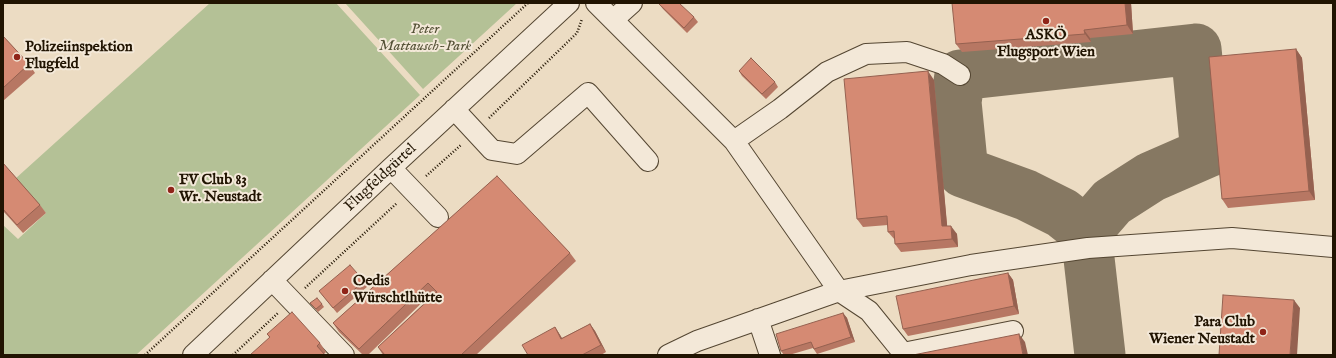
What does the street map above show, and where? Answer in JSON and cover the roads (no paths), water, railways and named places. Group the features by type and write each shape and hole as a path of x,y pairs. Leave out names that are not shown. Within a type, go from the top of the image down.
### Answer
{"street":[{"name":"Flugfeldgürtel","path":"193,355 454,109 569,3"},
{"path":"596,3 734,141 840,291 869,311 903,353 1013,331"},
{"path":"613,20 632,3"},
{"path":"734,141 780,109 827,72 866,54 906,52 943,64 960,75"},
{"path":"454,109 492,150 517,154 588,93 648,161"},
{"path":"391,168 438,217"},
{"path":"668,355 697,340 840,291 971,265 1088,248 1232,238 1333,247"},
{"path":"272,280 344,355"},
{"path":"758,320 770,355"}],"place":[{"name":"ASKÖ Flugsport Wien","path":"1046,21"},
{"name":"Polizeiinspektion Flugfeld","path":"17,57"},
{"name":"FV Club 83 Wr. Neustadt","path":"171,190"},
{"name":"Oedis Würschtlhütte","path":"345,291"},
{"name":"Para Club Wiener Neustadt","path":"1263,332"}],"park label":[{"name":"Peter Mattausch-Park","path":"425,38"}]}
